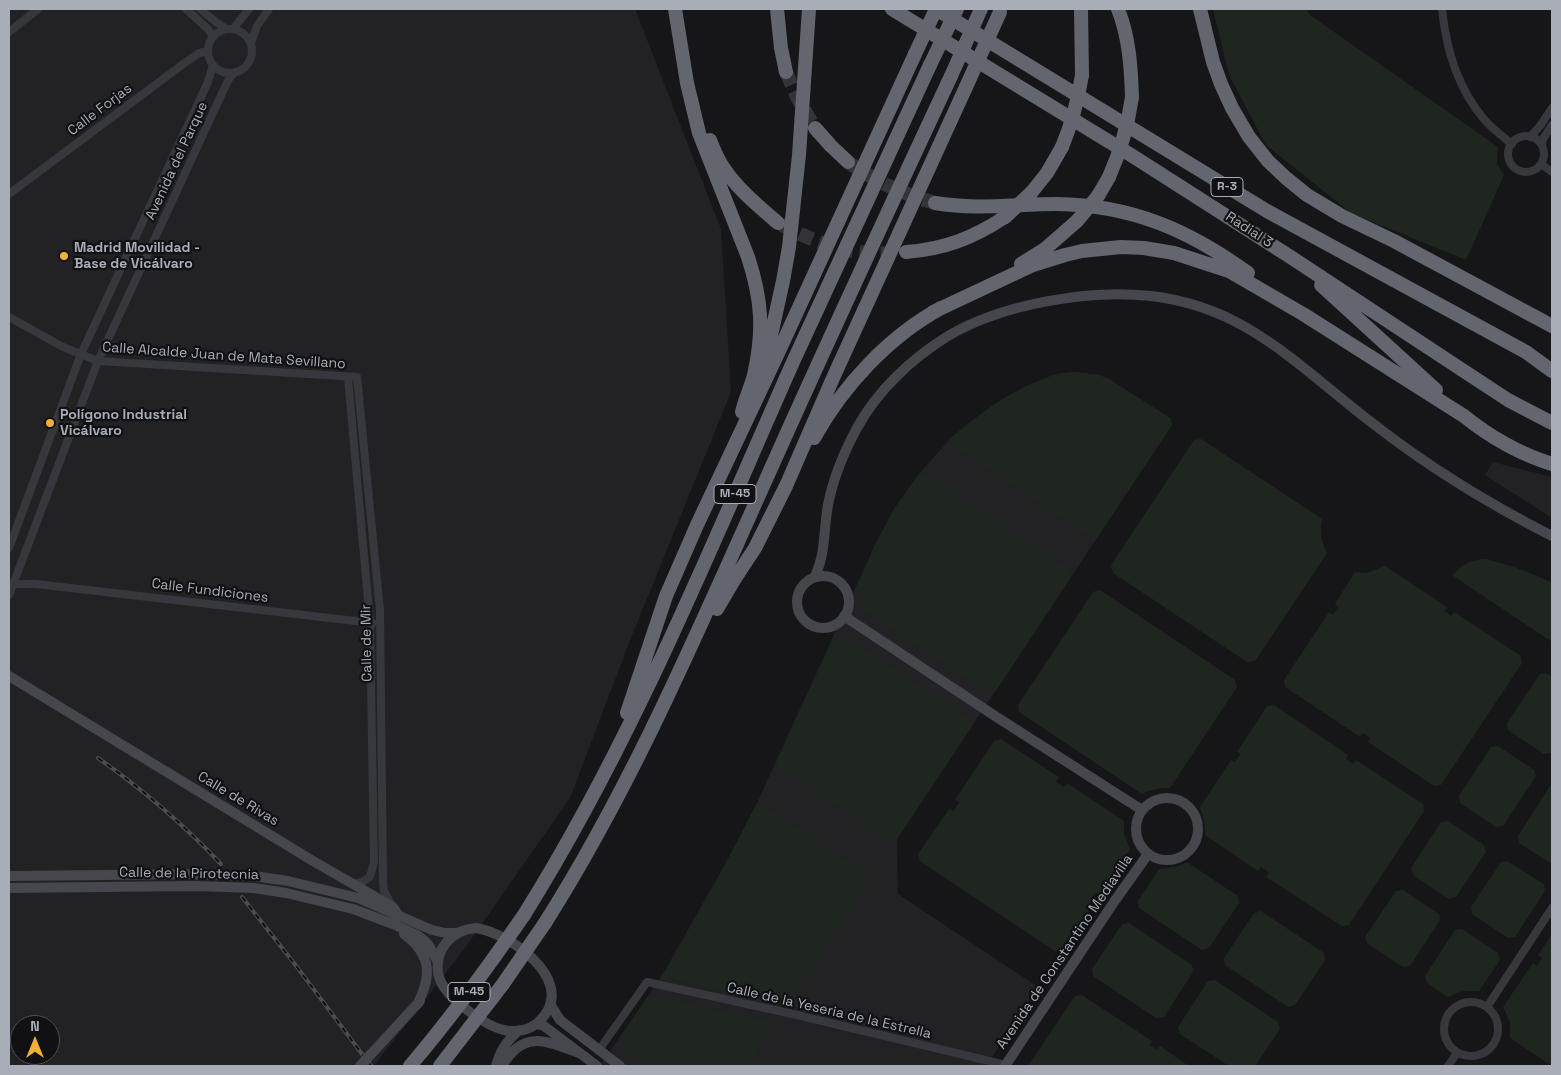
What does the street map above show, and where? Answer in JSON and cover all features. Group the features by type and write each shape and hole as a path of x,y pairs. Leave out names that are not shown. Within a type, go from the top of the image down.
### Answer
{"highway":[{"path":"675,9 687,83 698,133 748,257 760,302 761,328 758,354 741,417"},
{"path":"777,9 781,48 786,72"},
{"path":"624,734 624,721 666,596 711,492 768,349 783,281 799,155 809,9"},
{"name":"Radial 3","path":"892,9 1131,155 1508,400 1552,423"},
{"path":"711,492 800,306 936,9"},
{"name":"Radial 3","path":"936,9 1267,211 1526,352 1552,371"},
{"name":"M-45","path":"410,1066 432,1041 482,976 524,915 574,832 651,682 793,362 957,9"},
{"name":"M-45","path":"440,1066 503,984 545,923 572,880 644,745 696,638 816,368 981,9"},
{"path":"906,252 927,250 964,240 986,229 1005,217 1031,193 1047,173 1062,147 1078,102 1082,75 1082,9"},
{"path":"786,486 834,407 864,369 895,340 933,312 1045,249 1077,221 1098,196 1109,177 1124,138 1132,97 1131,63 1127,38 1118,9"},
{"path":"1200,9 1221,84 1249,137 1268,161 1307,196 1552,326"},
{"path":"1205,9 1214,62"},
{"path":"696,638 708,623 756,548 786,486 841,360 1001,10"},
{"path":"687,83 721,164 739,188 778,223"},
{"path":"815,128 848,162"},
{"path":"935,203 984,207 1066,205 1100,207 1127,213 1163,225 1198,240 1223,255 1304,314"},
{"path":"933,312 1033,265 1082,251 1121,247 1144,248 1174,253 1229,271 1304,314 1464,416"},
{"path":"1289,256 1464,416 1486,433 1535,459 1552,464"}],"street":[{"path":"9,32 38,9"},
{"path":"186,9 208,29 213,37"},
{"path":"200,9 216,22 230,29 244,33 251,43 253,52 250,61 244,68 235,72 223,72 213,65 208,51 209,44 219,31 230,29 249,9"},
{"path":"251,43 257,26 269,9"},
{"path":"1442,9 1448,50 1466,94 1482,118 1512,144"},
{"name":"Calle Forjas","path":"9,194 186,62 200,53 208,51"},
{"name":"Avenida del Parque","path":"9,548 81,354 208,82 213,65"},
{"name":"Avenida del Parque","path":"9,595 98,361 224,89 235,72"},
{"path":"1530,137 1552,108"},
{"path":"1542,145 1535,138 1520,138 1512,144 1509,150 1509,159 1516,169 1528,172 1537,169 1541,164 1544,154 1543,139 1552,125"},
{"path":"1541,164 1552,172"},
{"path":"815,577 822,554 828,503 837,473 858,426 880,394 916,359 949,335 983,319 1019,307 1088,296 1150,296 1183,302 1215,311 1246,327 1276,346 1373,424 1424,460 1471,491 1552,536"},
{"name":"Calle Alcalde Juan de Mata Sevillano","path":"9,317 63,347 98,361 348,378 357,377"},
{"name":"Calle de Mir","path":"357,377 380,610 383,881 384,891 393,907"},
{"name":"Calle de Mir","path":"348,378 370,622 374,862 370,877 362,882 353,884"},
{"path":"822,554 829,576"},
{"name":"Calle Fundiciones","path":"17,573 36,584"},
{"path":"829,576 846,589 849,603 844,616 833,625 824,627 814,626 804,620 798,608 798,595 804,584 815,577 829,576"},
{"name":"Calle Fundiciones","path":"13,584 36,584 380,623"},
{"path":"844,616 1142,810"},
{"name":"Calle de Rivas","path":"9,676 393,907 396,920 445,933 457,933"},
{"path":"1165,798 1174,799 1190,808 1198,826 1197,836 1186,853 1178,858 1168,860 1148,854 1137,838 1136,828 1142,810 1156,800 1165,798"},
{"name":"Avenida de Constantino Mediavilla","path":"1005,1066 1148,854"},
{"name":"Calle de la Pirotecnia","path":"9,876 196,874 254,876 288,881 358,898 396,920 424,940 438,962"},
{"name":"Calle de la Pirotecnia","path":"9,888 196,886 254,888 286,892 396,920"},
{"path":"1487,1007 1552,908"},
{"path":"396,920 419,948 427,965 426,983 417,1005"},
{"path":"468,929 485,930 494,933 532,958 546,974 552,993 550,1004 548,1012 536,1024 528,1029 518,1031 504,1030 488,1024 449,994 441,983 438,973 438,962 443,947 457,933 468,929"},
{"path":"360,1066 425,997 438,973"},
{"name":"Calle de la Yeseria de la Estrella","path":"599,1050 647,982 797,1015 1005,1066"},
{"path":"1469,1002 1487,1007 1497,1021 1498,1030 1492,1047 1479,1055 1464,1056 1450,1048 1444,1032 1444,1024 1446,1016 1452,1009 1460,1004 1469,1002"},
{"path":"550,1004 560,1020 620,1066"},
{"path":"536,1024 544,1026 579,1052 592,1065"},
{"path":"496,1066 504,1045 518,1031"},
{"path":"502,1066 513,1050 535,1040 552,1043 579,1052"},
{"path":"1448,1066 1457,1053"}],"shaded area":[{"path":"9,9 635,9 721,229 731,392 629,643 570,798 465,948 374,1066 9,1066"},
{"path":"1213,9 1306,9 1310,15 1498,147 1497,164 1504,175 1466,260 1351,213 1266,145 1229,75"},
{"path":"1075,372 1099,375 1109,379 1170,418 1172,425 897,839 898,894 1035,985 1036,991 986,1066 600,1066 664,972 733,850 756,805 876,543 894,509 918,475 951,438 967,425 997,403 1027,386 1060,373"},
{"path":"1075,372 1099,375 1109,379 1170,418 1172,425 1098,536 1091,537 952,445 951,438 993,405 1024,387 1058,375"},
{"path":"1201,439 1322,519 1323,544 1327,553 1255,661 1247,662 1113,573 1111,565 1194,440"},
{"path":"1493,462 1552,477 1552,518 1485,475"},
{"path":"925,474 1069,570 1071,577 996,691 988,692 863,609 861,589 858,583 876,543 894,509 918,475"},
{"path":"1486,559 1514,567 1552,582 1552,642 1452,575 1468,563"},
{"path":"1385,566 1447,607 1444,611 1452,616 1454,612 1521,656 1522,663 1441,785 1434,786 1368,742 1370,738 1363,733 1360,737 1285,687 1284,680 1329,612 1333,615 1338,607 1335,604 1355,572 1367,573"},
{"path":"1100,590 1235,680 1237,687 1170,788 1156,789 1142,794 1019,712 1018,705 1093,592"},
{"path":"845,636 971,719 972,726 897,839 889,841 779,768 777,761 832,641"},
{"path":"1546,673 1552,677 1552,752 1544,754 1508,730 1507,723 1540,674"},
{"path":"1274,705 1348,755 1346,759 1353,764 1356,760 1423,804 1424,811 1349,925 1342,926 1266,877 1269,872 1261,867 1258,871 1205,835 1205,825 1200,807 1231,760 1235,762 1240,754 1237,752 1267,706"},
{"path":"1001,739 1059,777 1056,782 1064,787 1067,783 1124,821 1124,834 1130,849 1099,895 1095,893 1090,901 1093,904 1063,950 1055,951 920,861 918,854 950,808 954,811 959,802 955,800 994,741"},
{"path":"1498,746 1534,770 1536,776 1503,826 1496,827 1460,803 1459,796 1491,747"},
{"path":"1550,786 1552,786 1552,864 1519,843 1518,836"},
{"path":"762,804 868,874 870,880 790,1001 782,1004 665,978 665,972 708,897 756,805"},
{"path":"1448,821 1484,845 1486,852 1456,897 1449,899 1413,875 1411,868 1441,822"},
{"path":"1507,861 1544,884 1545,891 1515,937 1508,938 1472,914 1471,907 1501,862"},
{"path":"1187,862 1238,896 1239,903 1209,948 1202,950 1139,908 1138,901 1159,869 1176,867"},
{"path":"1403,890 1439,914 1440,920 1410,966 1403,967 1367,943 1365,937 1396,891"},
{"path":"1261,911 1324,953 1325,960 1295,1005 1288,1007 1225,965 1224,958 1254,913"},
{"path":"1129,923 1192,965 1193,972 1164,1017 1156,1018 1093,976 1092,969 1122,924"},
{"path":"1462,929 1498,953 1500,960 1479,991 1463,991 1448,997 1427,983 1425,976 1455,930"},
{"path":"1552,934 1552,1066 1510,1038 1510,1022 1503,1007 1533,963 1537,966 1542,958 1538,955"},
{"path":"1215,980 1278,1022 1280,1029 1255,1066 1229,1066 1180,1034 1178,1027 1208,981"},
{"path":"1082,995 1152,1041 1150,1045 1157,1050 1160,1046 1189,1066 1028,1066 1075,996"},
{"path":"655,996 770,1022 772,1027 747,1066 649,1066 621,1046 621,1038 647,999"}],"tunnel":[{"path":"786,72 798,99 815,128"},
{"path":"848,162 890,187 935,203"},
{"path":"781,224 824,244 838,248 867,253 899,253"}],"railway":[{"path":"98,758 162,808 221,864"},
{"path":"242,897 371,1066"}],"place":[{"name":"Madrid Movilidad - Base de Vicálvaro","path":"64,256"},
{"name":"Polígono Industrial Vicálvaro","path":"50,423"}]}
